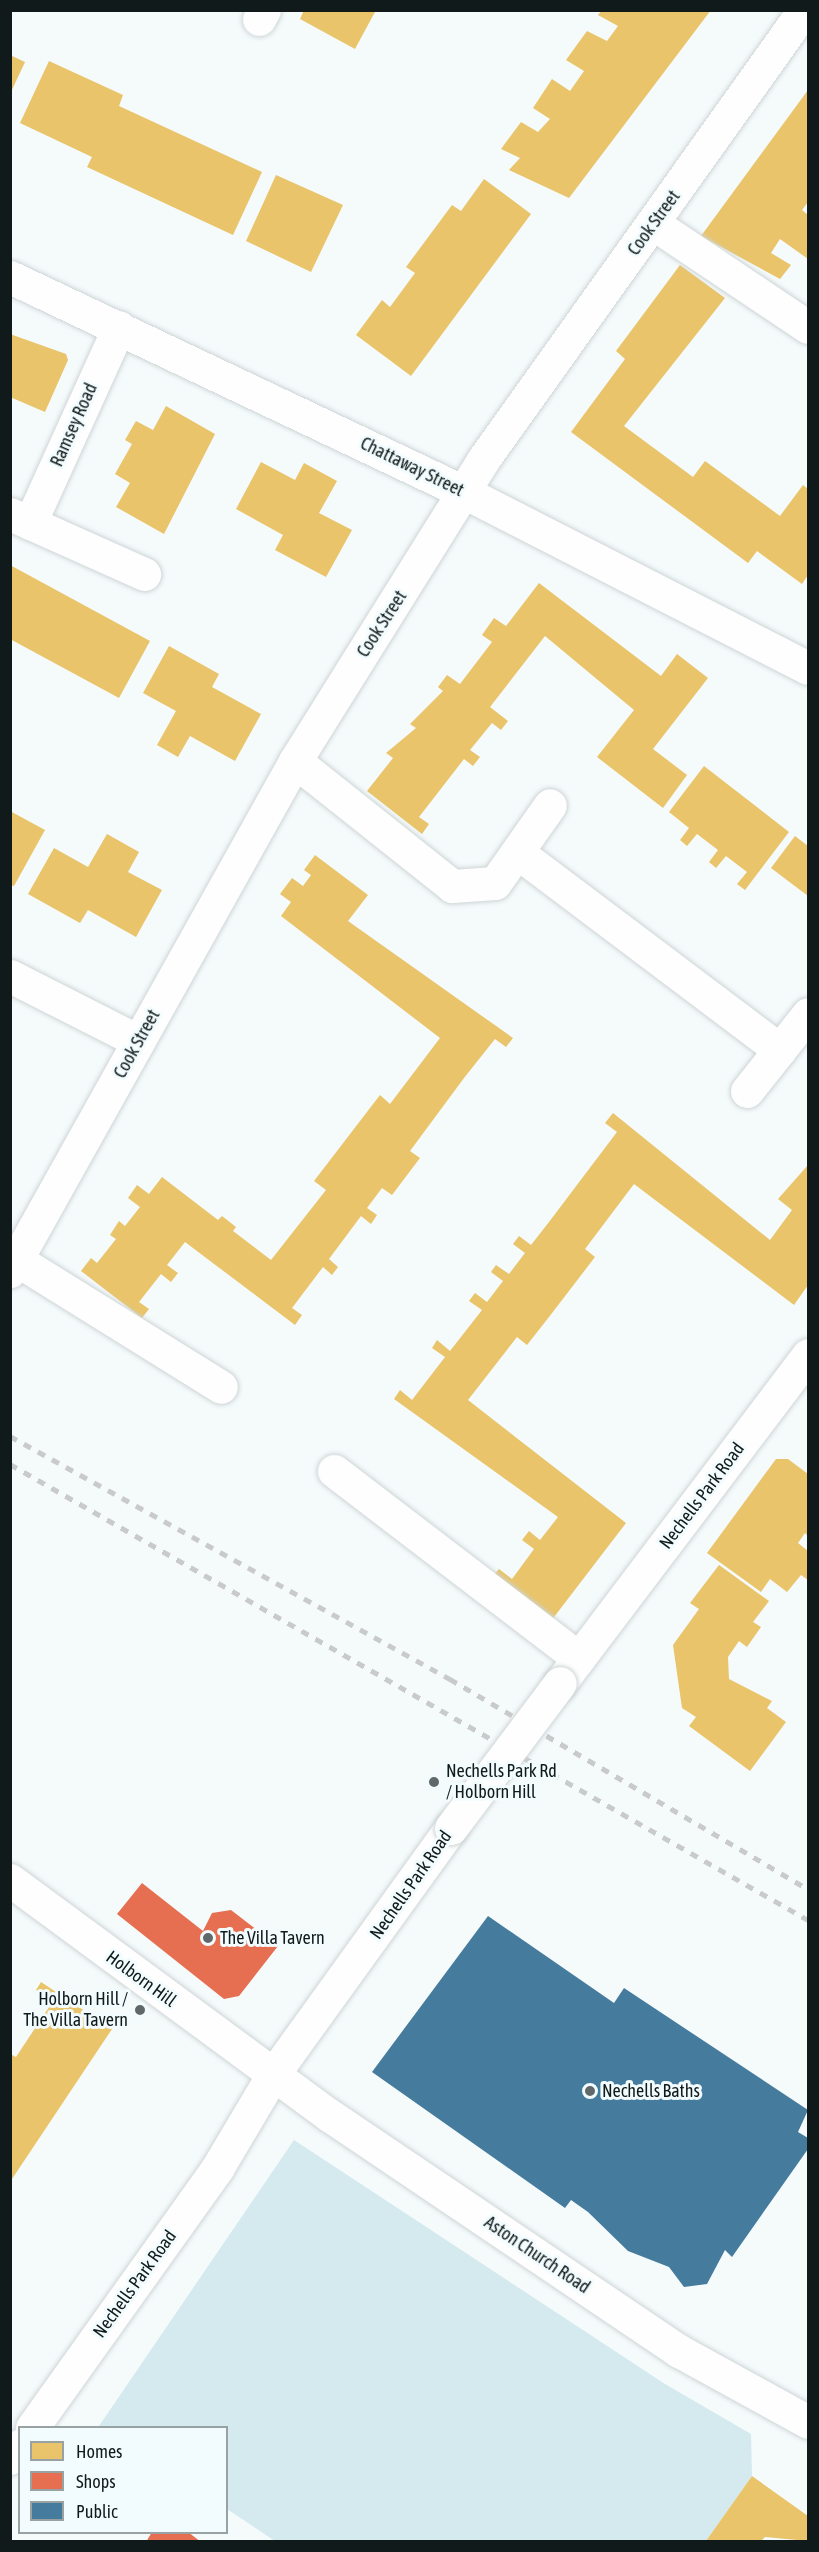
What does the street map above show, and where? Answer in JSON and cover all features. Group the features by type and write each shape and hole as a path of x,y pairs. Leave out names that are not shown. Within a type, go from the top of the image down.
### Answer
{"street":[{"name":"Cook Street","path":"14,1265 295,761 466,493 483,460 654,224 804,10"},
{"path":"654,224 808,327"},
{"name":"Chattaway Street","path":"10,277 466,493 808,668"},
{"name":"Ramsey Road","path":"119,327 20,519 144,574"},
{"path":"295,761 452,885 495,883 550,805"},
{"path":"517,852 780,1050"},
{"path":"10,976 138,1041"},
{"path":"747,1091 808,1014"},
{"path":"14,1265 221,1387"},
{"name":"Nechells Park Road","path":"33,2426 218,2167 272,2076 452,1828 569,1671 797,1394 808,1355"},
{"path":"334,1471 569,1671"},
{"name":"Holborn Hill","path":"10,1880 272,2076"},
{"name":"Aston Church Road","path":"272,2076 679,2351 808,2422"}],"shaded area":[{"path":"294,2140 665,2384 751,2434 752,2476 706,2541 275,2541 228,2510 228,2426 99,2426"}],"building: Homes":[{"path":"304,10 376,10 355,49 300,19"},
{"path":"602,10 711,10 569,198 509,170 520,158 501,149 521,122 538,132 550,119 533,108 552,79 570,91 584,71 566,60 587,31 607,41 618,26 598,15"},
{"path":"10,55 25,62 10,94"},
{"path":"49,61 123,95 119,106 262,172 233,235 87,167 92,157 20,123"},
{"path":"808,90 808,202 802,210 808,215 808,259 780,239 771,253 791,265 780,279 701,236"},
{"path":"276,175 343,205 311,272 246,241"},
{"path":"484,179 531,214 411,376 356,335 382,300 390,307 415,273 406,267 452,205 461,211"},
{"path":"680,265 725,298 624,426 693,477 705,461 780,516 803,485 808,489 808,575 802,584 757,551 748,563 571,432 625,359 616,351"},
{"path":"10,334 66,354 68,360 45,412 10,397"},
{"path":"166,406 215,434 164,534 116,507 130,483 115,474 132,444 125,440 136,421 153,430"},
{"path":"261,462 295,480 304,463 337,481 319,513 352,530 326,577 275,550 283,535 236,509"},
{"path":"10,565 150,641 119,698 10,639"},
{"path":"539,583 661,676 677,654 708,678 653,749 687,775 663,808 597,757 634,710 545,636 490,707 508,721 501,730 492,723 470,750 480,757 473,766 464,759 419,817 429,824 422,834 367,791 393,758 386,753 416,728 410,724 443,691 438,687 447,675 460,684 492,642 482,635 494,618 506,626"},
{"path":"169,646 219,674 212,687 261,714 235,761 190,736 178,757 157,745 176,711 143,693"},
{"path":"704,766 789,832 745,890 737,884 747,872 726,856 716,868 709,862 718,850 697,834 687,846 680,840 689,828 669,812"},
{"path":"10,811 45,830 14,886 10,885"},
{"path":"107,834 139,852 128,872 162,890 136,937 88,910 80,923 28,894 54,848 88,867"},
{"path":"795,836 808,846 808,896 771,868"},
{"path":"315,855 368,895 348,921 513,1038 506,1047 495,1039 464,1078 410,1151 420,1158 392,1195 382,1188 367,1208 377,1215 371,1224 361,1216 329,1259 338,1267 332,1275 323,1267 292,1308 302,1315 295,1325 185,1242 167,1265 178,1273 171,1282 161,1274 139,1302 149,1309 142,1318 81,1271 91,1258 97,1263 116,1239 110,1235 119,1221 125,1226 140,1207 128,1198 137,1185 149,1194 162,1177 218,1220 222,1216 236,1227 233,1231 271,1260 326,1190 314,1181 380,1095 390,1104 440,1038 281,916 291,902 280,894 292,878 303,886 311,875 304,870"},
{"path":"613,1113 770,1240 792,1210 778,1199 808,1165 808,1285 794,1305 634,1184 585,1249 595,1257 549,1317 527,1345 517,1337 468,1400 626,1523 551,1621 493,1576 499,1569 512,1579 534,1549 522,1540 529,1531 540,1540 558,1517 394,1399 400,1390 412,1400 445,1357 432,1348 437,1340 450,1351 482,1310 469,1301 475,1293 487,1302 503,1281 491,1272 496,1265 509,1274 525,1253 513,1244 519,1236 531,1245 549,1222 617,1132 605,1123"},
{"path":"776,1459 788,1459 808,1474 808,1536 805,1533 798,1543 808,1551 808,1580 801,1575 787,1592 770,1579 761,1592 707,1553"},
{"path":"719,1565 769,1601 753,1622 761,1627 747,1647 739,1641 728,1657 729,1679 772,1701 767,1708 786,1722 750,1771 689,1726 696,1717 682,1708 673,1645 699,1609 690,1603"},
{"path":"41,1982 112,2029 10,2182 10,2054 16,2057 53,2001 36,1990"},
{"path":"752,2476 808,2516 808,2541 765,2537 761,2541 706,2541"}],"building: Shops":[{"name":"The Villa Tavern","path":"142,1883 203,1931 212,1913 231,1910 278,1946 239,1996 224,1999 117,1914"},
{"path":"151,2534 191,2534 201,2542 146,2542"}],"building: Public":[{"name":"Nechells Baths","path":"488,1916 614,2003 624,1988 808,2110 798,2132 808,2138 808,2149 732,2257 725,2250 707,2284 684,2287 669,2267 628,2251 588,2212 571,2200 565,2208 372,2072"}],"railway":[{"path":"10,1436 450,1679 808,1889"},
{"path":"10,1464 808,1920"}],"place":[{"name":"Nechells Park Rd / Holborn Hill","path":"434,1782"},
{"name":"The Villa Tavern","path":"208,1938"},
{"name":"Holborn Hill / The Villa Tavern","path":"140,2010"},
{"name":"Nechells Baths","path":"590,2091"}]}
